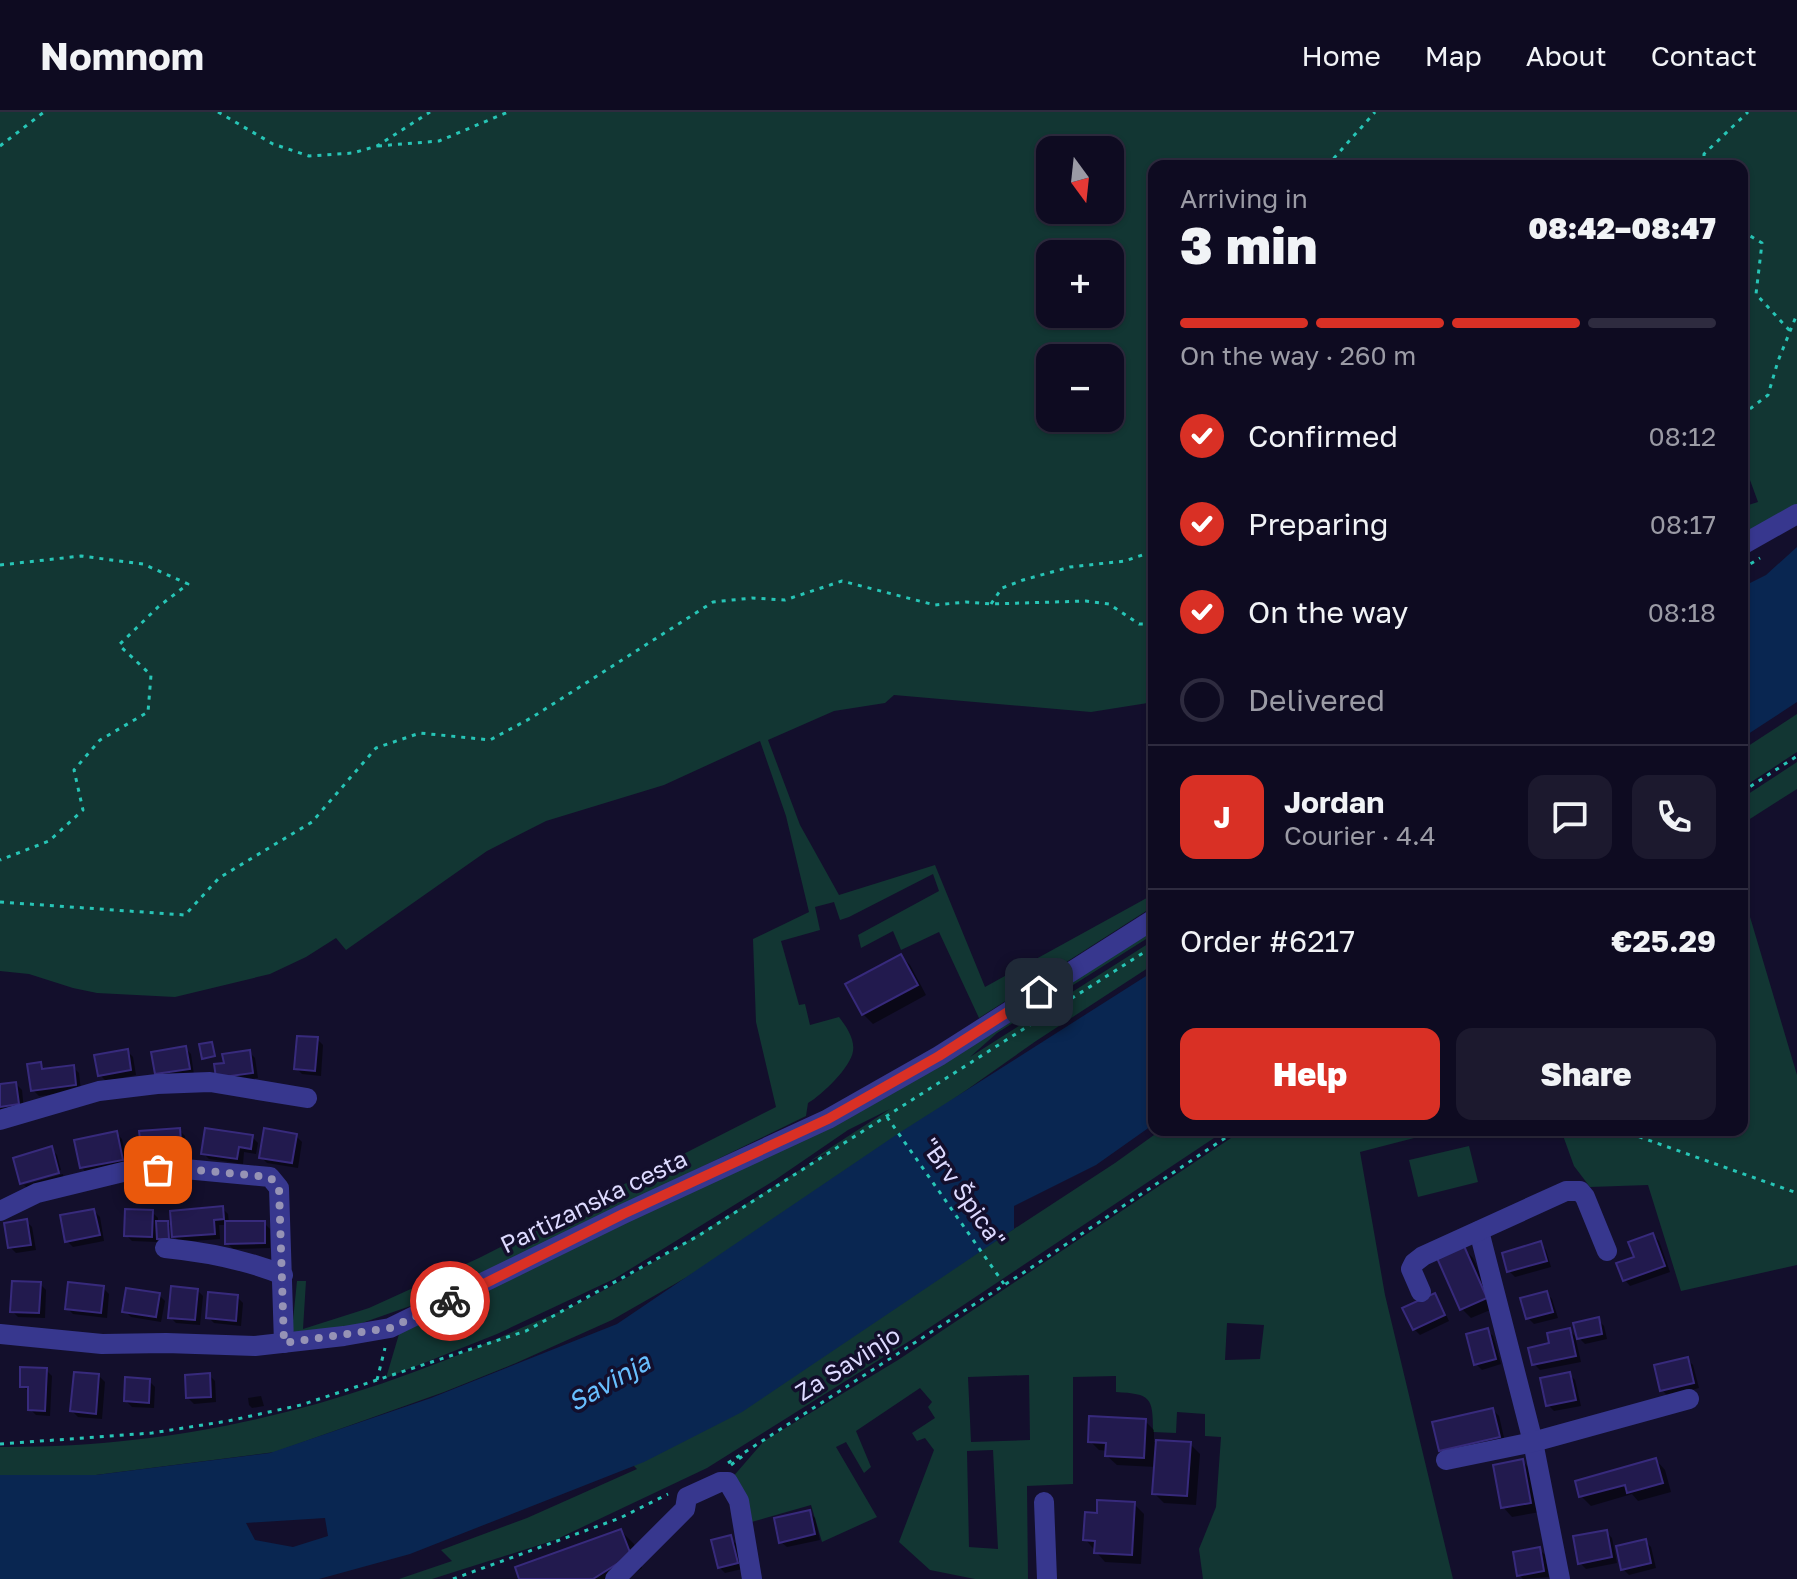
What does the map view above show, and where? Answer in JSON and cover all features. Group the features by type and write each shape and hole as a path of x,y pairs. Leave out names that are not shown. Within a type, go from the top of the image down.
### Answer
{"street":[{"path":"1748,542 1797,514"},
{"name":"Partizanska cesta","path":"0,1334 102,1344 255,1346 390,1328 623,1214 828,1119 939,1056 1148,923"},
{"path":"0,1120 99,1091 157,1084 210,1082 307,1098"},
{"path":"0,1211 37,1193 131,1170 185,1169 270,1177 279,1188 284,1343"},
{"path":"1421,1292 1411,1269 1414,1263 1449,1243 1572,1190 1580,1191 1585,1197 1607,1251"},
{"path":"1479,1231 1533,1442 1560,1579"},
{"path":"165,1248 253,1262 283,1275"},
{"path":"1446,1460 1533,1442 1689,1399"},
{"path":"620,1578 685,1509 687,1497 720,1482 728,1482 739,1501 752,1579"},
{"path":"1044,1502 1047,1579"}],"path":[{"path":"0,146 44,112"},
{"path":"218,112 273,144 309,156 439,141 508,112"},
{"path":"377,146 430,112"},
{"path":"1332,160 1375,112"},
{"path":"1704,160 1704,154 1748,112"},
{"path":"1748,235 1762,243 1756,294 1790,331"},
{"path":"1748,410 1768,395 1797,314"},
{"path":"991,604 1002,588 1023,580 1070,567 1125,561 1148,553"},
{"path":"0,565 81,556 143,564 188,584 158,607 119,645 151,675 148,712 100,740 74,770 83,810 49,841 0,860"},
{"path":"0,902 185,915 219,878 312,822 376,748 420,733 490,740 544,711 713,602 752,598 785,600 842,581 935,605 1086,601 1109,604 1139,624 1148,624"},
{"path":"1748,788 1797,756"},
{"path":"0,1444 79,1440 196,1427 301,1405 526,1331 698,1236 1148,950"},
{"name":"\"Brv Špica\"","path":"887,1117 1004,1284"},
{"name":"Za Savinjo","path":"718,1468 1228,1136"},
{"path":"1637,1136 1797,1193"},
{"path":"377,1380 390,1328"},
{"path":"453,1579 620,1518 676,1489"}],"green space":[{"path":"0,112 1797,112 1797,508 1748,536 1748,505 1758,502 1748,474 1748,160 1148,160 1148,703 1091,712 894,695 885,703 834,711 768,740 800,825 839,895 935,865 985,987 1148,897 1148,910 979,1018 939,932 901,950 893,931 861,948 858,935 939,891 933,874 840,920 834,902 815,907 820,930 781,941 799,1005 805,1004 810,1025 839,1017 853,1042 853,1051 842,1072 808,1103 806,1116 433,1298 345,1329 298,1335 292,1330 297,1281 306,1281 303,1329 369,1308 479,1258 776,1107 756,1022 753,939 809,912 786,816 760,741 664,785 546,821 487,851 346,950 336,938 270,974 175,997 97,993 29,974 0,971"},
{"path":"1797,714 1797,752 1748,784 1748,746"},
{"path":"1797,762 1797,789 1748,820 1748,794"},
{"path":"1748,910 1797,1075 1797,1265 1681,1291 1648,1185 1590,1187 1574,1166 1563,1136 1748,1136"},
{"path":"1148,929 1148,938 997,1033 970,1057 1148,944 1148,968 708,1265 612,1320 444,1392 275,1452 96,1475 0,1475 0,1447 134,1440 198,1431 324,1402 448,1359 581,1302 633,1274 831,1151 810,1161 890,1109 848,1130 775,1180 614,1279 497,1334 386,1378 399,1334 606,1232"},
{"path":"1153,1136 1217,1136 911,1340 707,1468 555,1540 432,1579 399,1579 452,1561 441,1550 527,1518 637,1469 633,1465 916,1293"},
{"path":"1234,1136 1422,1136 1360,1152 1385,1295 1453,1579 1203,1579 1199,1549 1216,1507 1221,1437 1205,1436 1205,1414 1177,1412 1176,1433 1153,1432 1151,1404 1143,1396 1116,1392 1116,1376 1073,1377 1073,1484 1027,1486 1028,1579 975,1579 930,1570 899,1542 934,1450 925,1438 917,1441 912,1433 935,1418 928,1407 932,1402 920,1388 856,1431 871,1467 864,1473 846,1442 836,1447 877,1517 822,1542 811,1505 748,1523 731,1479 764,1441 898,1360","holes":["1227,1323 1264,1325 1260,1359 1225,1360","1029,1375 1030,1440 971,1442 968,1377","993,1450 998,1549 969,1547 967,1451"]},
{"path":"1469,1146 1478,1182 1418,1197 1409,1160"}],"water":[{"path":"1797,547 1797,702 1748,734 1748,584 1766,575"},
{"name":"Savinja","path":"1148,975 1148,1128 1096,1165 1014,1206 1014,1229 742,1412 644,1462 410,1554 319,1579 0,1579 0,1475 96,1475 270,1453 431,1398 617,1324 899,1133","holes":["325,1518 328,1536 293,1547 255,1540 246,1523"]}],"building":[{"path":"901,954 918,985 862,1015 845,984"},
{"path":"297,1036 318,1037 315,1071 294,1069"},
{"path":"212,1042 215,1056 202,1059 199,1044"},
{"path":"186,1046 190,1069 155,1074 151,1052"},
{"path":"128,1049 131,1070 98,1076 94,1055"},
{"path":"250,1050 253,1073 216,1078 214,1064 224,1063 222,1054"},
{"path":"41,1062 42,1069 74,1065 76,1085 31,1091 27,1064"},
{"path":"16,1082 19,1104 0,1107 0,1084"},
{"path":"180,1128 182,1154 142,1157 139,1131"},
{"path":"205,1128 253,1135 251,1149 239,1147 237,1159 201,1154"},
{"path":"264,1128 297,1134 292,1163 259,1158"},
{"path":"117,1131 123,1160 80,1168 74,1140"},
{"path":"52,1146 59,1173 20,1184 13,1158"},
{"path":"223,1206 224,1219 214,1220 215,1234 172,1237 170,1211"},
{"path":"94,1209 100,1235 65,1242 60,1215"},
{"path":"125,1209 153,1210 152,1237 124,1236"},
{"path":"27,1219 31,1245 8,1248 4,1223"},
{"path":"156,1221 168,1221 169,1239 157,1239"},
{"path":"225,1221 265,1221 265,1243 225,1244"},
{"path":"1653,1233 1665,1266 1623,1281 1616,1263 1634,1257 1628,1242"},
{"path":"1541,1241 1547,1261 1507,1272 1502,1253"},
{"path":"1464,1246 1487,1298 1460,1310 1437,1258"},
{"path":"12,1281 41,1282 39,1313 10,1312"},
{"path":"68,1282 104,1286 101,1313 65,1309"},
{"path":"171,1286 198,1289 195,1320 168,1318"},
{"path":"126,1288 160,1293 156,1317 122,1312"},
{"path":"1547,1291 1553,1312 1526,1319 1520,1298"},
{"path":"208,1292 238,1295 236,1321 206,1318"},
{"path":"1435,1293 1445,1315 1413,1330 1402,1308"},
{"path":"1599,1317 1602,1334 1577,1339 1573,1323"},
{"path":"1488,1328 1496,1359 1474,1365 1466,1334"},
{"path":"1570,1328 1576,1356 1532,1365 1528,1348 1549,1343 1547,1333"},
{"path":"1688,1357 1694,1383 1660,1391 1654,1365"},
{"path":"20,1367 47,1368 45,1411 28,1410 28,1387 20,1387"},
{"path":"74,1372 99,1374 96,1414 70,1411"},
{"path":"1570,1372 1576,1400 1546,1406 1540,1378"},
{"path":"210,1373 211,1397 186,1398 185,1375"},
{"path":"125,1377 150,1379 149,1403 124,1401"},
{"path":"1493,1408 1500,1437 1439,1451 1432,1422"},
{"path":"1089,1416 1146,1419 1144,1458 1105,1456 1106,1443 1088,1442"},
{"path":"1156,1440 1191,1442 1187,1496 1152,1494"},
{"path":"1656,1458 1663,1483 1627,1493 1625,1485 1579,1497 1575,1481"},
{"path":"1523,1459 1531,1503 1501,1508 1493,1465"},
{"path":"1097,1500 1135,1502 1132,1555 1094,1553 1095,1541 1083,1540 1085,1512 1097,1513"},
{"path":"810,1510 815,1534 779,1543 774,1518"},
{"path":"621,1529 631,1555 593,1579 519,1579 515,1567"},
{"path":"1607,1530 1612,1557 1578,1564 1573,1536"},
{"path":"731,1535 738,1563 718,1568 711,1540"},
{"path":"1646,1539 1651,1563 1621,1570 1616,1546"},
{"path":"1540,1547 1544,1571 1517,1576 1513,1552"}],"way so far":[{"path":"158,1170 185,1169 270,1177 279,1188 284,1343 390,1328 450,1301"}],"route":[{"path":"450,1301 623,1214 828,1119 939,1056 1039,992"}]}
